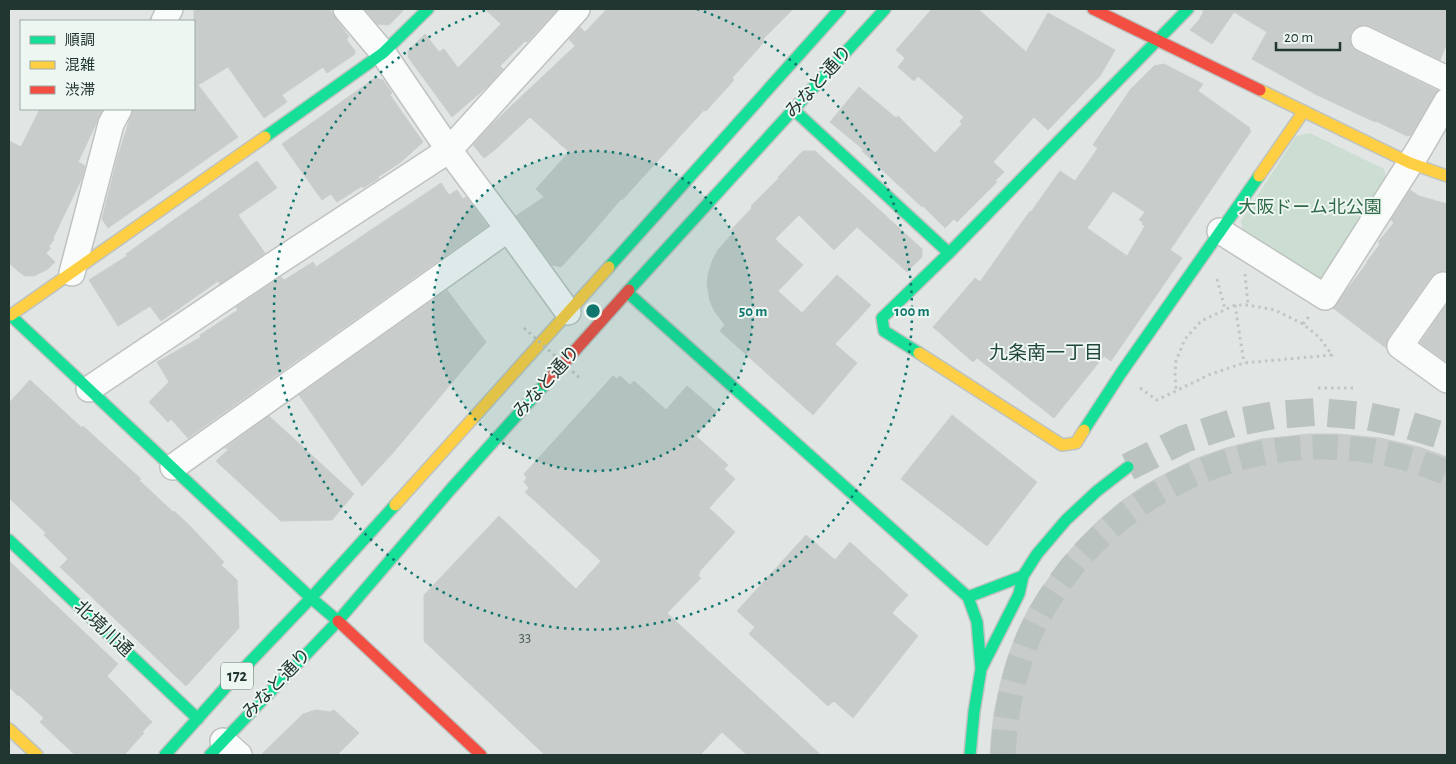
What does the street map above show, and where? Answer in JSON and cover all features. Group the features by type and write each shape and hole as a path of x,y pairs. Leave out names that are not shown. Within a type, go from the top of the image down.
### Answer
{"main road":[{"path":"428,9 383,53 72,273 10,314 481,755"},
{"name":"みなと通り","path":"165,755 225,688 312,598 840,9"},
{"name":"みなと通り","path":"224,750 451,489 627,292 885,9"},
{"path":"1093,9 1410,163 1447,176"},
{"path":"1188,9 949,253 882,318 884,331 1062,445 1076,442 1121,373 1304,111"},
{"path":"794,110 949,253"},
{"path":"627,292 968,597 976,622 981,669 970,755"},
{"path":"981,669 1019,594 1023,576 1037,554 1066,520 1097,491 1128,467"},
{"name":"北境川通","path":"9,540 198,719"},
{"path":"968,597 1023,576"},
{"path":"9,729 37,755"}],"street":[{"path":"346,9 383,53 449,150 568,312"},
{"path":"89,389 449,150 577,9"},
{"path":"1364,39 1447,79"},
{"path":"1220,231 1325,297 1418,151 1447,101"},
{"path":"72,273 111,124 118,110"},
{"path":"173,467 508,229"},
{"path":"1443,285 1400,346 1447,380"}],"path":[{"path":"1121,373 1157,400 1176,391 1211,374 1244,363 1332,355 1318,337 1303,324 1275,310 1248,305 1235,306 1201,321 1185,339 1176,361 1176,391"},
{"path":"1235,306 1244,363"},
{"path":"524,328 582,380"},
{"path":"1318,388 1357,388"}],"green space":[{"name":"大阪ドーム北公園","path":"1310,133 1384,169 1387,181 1326,278 1314,280 1243,233 1241,221 1296,136"}],"building":[{"path":"194,9 329,9 349,37 346,39 355,51 355,54 327,73 323,67 282,95 287,102 264,118 228,67 198,85 238,137 108,228 102,219 118,156 133,110 195,110"},
{"path":"365,9 401,9 403,11 389,25 377,24"},
{"path":"485,9 558,9 527,42 525,41 500,66 503,69 488,86 452,117 408,57 408,51 425,34 439,52 444,49 458,68 501,24"},
{"path":"607,9 793,9 763,39 765,41 732,78 734,80 621,199 561,267 552,265 516,216 544,197 536,189 569,152 530,117 484,158 473,145 490,126 575,46 569,39 580,27 585,32"},
{"path":"932,9 978,9 1026,52 1048,13 1115,50 1100,76 1048,130 1034,117 993,162 1004,172 995,181 997,182 957,222 954,219 945,228 862,151 864,150 830,122 859,87 896,118 898,116 935,153 962,124 960,121 964,117 918,76 914,81 898,67 905,58 896,50"},
{"path":"1203,9 1447,9 1447,43 1440,60 1370,26 1356,27 1351,32 1350,40 1352,47 1358,52 1438,91 1411,135 1407,136 1315,94 1252,59 1267,32 1234,12 1212,44 1190,30 1199,20"},
{"path":"1164,64 1203,84 1198,91 1250,128 1249,130 1251,131 1170,250 1182,258 1111,361 1104,356 1054,418 977,358 973,362 933,327 975,278 980,282 1060,171 1075,181 1098,148 1093,145 1130,90 1154,66","holes":["1113,191 1145,212 1139,220 1145,226 1127,256 1087,228"]},
{"path":"375,78 383,80 392,93 390,95 423,142 401,162 363,188 362,186 337,202 331,194 322,200 282,144"},
{"path":"40,110 103,110 78,162 85,166 82,178 53,238 54,240 48,247 51,248 46,253 55,262 48,269 34,276 25,276 9,263 9,141 21,147"},
{"path":"803,151 815,151 922,249 922,257 907,272 857,227 834,250 799,215 775,239 803,265 778,291 802,313 837,275 871,305 835,344 857,363 813,415 720,331 725,325 715,312 710,301 707,283 713,259 718,250 734,232 731,230"},
{"path":"257,161 277,188 238,215 265,253 220,284 218,281 161,321 150,306 118,326 89,280 127,256 126,254"},
{"path":"441,183 449,195 457,190 463,199 466,197 487,226 188,438 171,419 168,422 149,402 169,382 157,362 201,337 200,335 238,310 236,307 281,277 284,280 313,262 316,267"},
{"path":"1410,190 1419,196 1447,204 1447,272 1437,272 1431,277 1388,338 1386,348 1333,308 1380,244 1378,242 1394,223 1391,220"},
{"path":"447,290 486,342 392,454 362,486 299,395"},
{"path":"1447,304 1447,362 1420,343"},
{"path":"613,376 617,379 620,376 630,385 634,381 666,410 687,386 717,412 696,436 728,465 724,469 735,479 709,508 735,532 699,572 698,576 701,578 667,613 821,755 747,755 722,732 700,755 545,755 424,641 424,595 499,516 576,589 601,561 525,492 529,488 524,482 527,478 524,474"},
{"path":"30,380 82,428 83,426 189,525 224,562 221,565 237,580 239,628 186,686 60,567 68,559 44,535 46,533 9,498 9,403"},
{"path":"952,415 1037,482 987,546 901,479"},
{"path":"269,416 354,494 332,520 281,521 216,461 229,449 225,448"},
{"path":"1309,434 1338,434 1380,438 1419,447 1447,457 1447,755 990,755 994,713 1000,685 1017,633 1029,608 1044,585 1078,541 1119,503 1157,478 1197,458 1262,439"},
{"path":"806,535 835,560 850,542 908,595 892,613 918,636 853,718 834,701 828,706 749,634 755,627 737,611"},
{"path":"9,561 118,664 107,676 152,722 124,755 75,755 40,722 44,718 9,687"},
{"path":"316,710 330,712 334,710 359,733 337,755 261,755 303,714"}],"tunnel":[{"path":"1128,467 1184,439 1233,423 1275,415 1316,412 1366,416 1405,424 1447,437"},
{"path":"1003,755 1011,694 1030,634 1062,579 1103,533 1152,496 1206,469 1265,452 1325,447 1387,454 1447,473"}],"traffic: fast":[{"path":"265,137 383,53 428,9"},
{"path":"609,267 840,9"},
{"path":"629,290 885,9"},
{"path":"919,353 884,331 882,318 949,253 1188,9"},
{"path":"794,110 949,253"},
{"path":"1084,430 1121,373 1259,176"},
{"path":"627,292 968,597 977,622 981,669"},
{"path":"9,314 311,598 338,621"},
{"path":"210,755 338,621 451,489 545,384"},
{"path":"970,755 981,669 1019,594 1023,576 1037,554 1066,520 1097,491 1128,467"},
{"path":"165,755 395,505"},
{"path":"9,540 198,719"},
{"path":"968,597 1023,576"}],"traffic: slow":[{"path":"1260,90 1410,163 1447,176"},
{"path":"1259,176 1304,111"},
{"path":"11,315 265,137"},
{"path":"395,505 609,267"},
{"path":"919,353 1062,445 1076,443 1084,430"},
{"path":"9,729 37,755"}],"traffic: jam":[{"path":"1093,9 1260,90"},
{"path":"545,384 629,290"},
{"path":"338,621 481,755"}],"district":[{"name":"九条南一丁目","path":"1046,353"}]}
